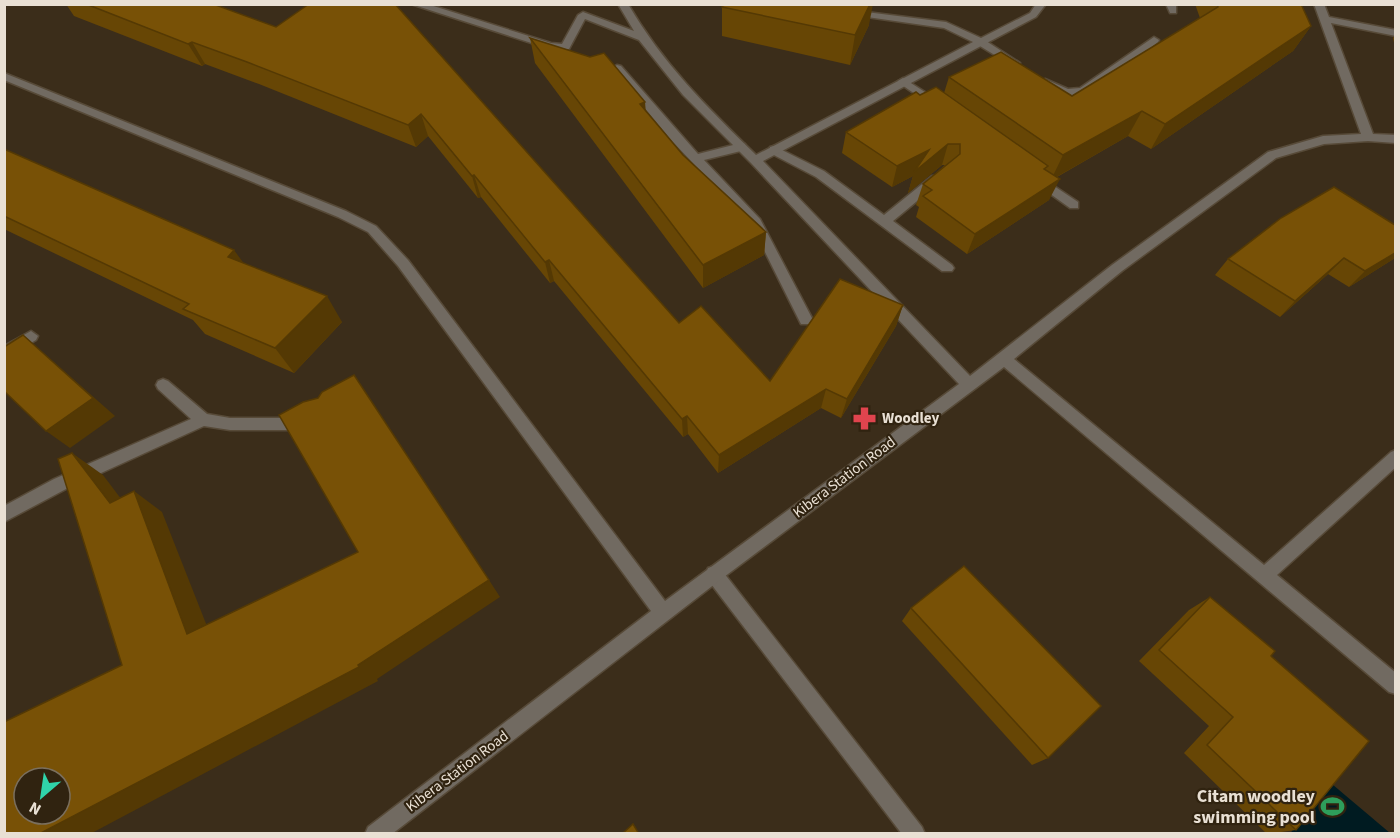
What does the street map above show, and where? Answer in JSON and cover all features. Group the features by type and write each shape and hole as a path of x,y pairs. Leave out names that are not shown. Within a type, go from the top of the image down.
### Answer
{"street":[{"path":"415,4 550,46 565,47 583,15 643,38"},
{"path":"623,4 643,38 687,93 755,160 968,384"},
{"path":"755,160 979,41 1033,15 1042,4"},
{"path":"1320,4 1334,46 1348,75 1368,137"},
{"path":"838,10 946,25 979,41 1061,91 1076,93 1090,87 1154,40"},
{"path":"1325,19 1395,33"},
{"path":"617,68 695,159 756,222 806,320"},
{"path":"4,76 342,214 372,229 403,262 663,613"},
{"path":"903,81 944,109"},
{"name":"Kibera Station Road","path":"375,834 714,574 1004,359 1117,268 1272,155 1323,140 1368,137 1395,139"},
{"path":"695,159 741,147"},
{"path":"774,150 820,174 947,268"},
{"path":"885,221 946,170"},
{"path":"1031,175 1074,205"},
{"path":"4,354 31,336"},
{"path":"1004,359 1395,686"},
{"path":"163,385 203,420"},
{"path":"4,515 60,484 203,420 230,424 288,424 320,418"},
{"path":"1265,575 1395,457"},
{"path":"714,574 915,834"}],"water":[{"name":"Citam woodley swimming pool","path":"1326,779 1390,833 1290,834"}],"building":[{"path":"86,4 213,4 276,27 309,4 395,4 679,323 701,306 770,381 840,279 903,305 847,399 826,389 719,455 687,416 682,419 549,260 545,262 421,114 408,125 247,62 192,42 188,44"},
{"path":"724,4 870,4 855,35 722,7"},
{"path":"1217,4 1301,4 1311,26 1165,124 1142,111 1063,155 949,77 1001,52 1072,96 1218,7"},
{"path":"530,38 590,57 604,53 645,102 640,104 683,155 766,232 703,265"},
{"path":"936,87 1048,166 1044,169 1060,179 975,234 923,196 932,190 923,184 960,154 960,144 948,144 914,172 929,150 897,166 846,132 916,92 920,95"},
{"path":"4,149 234,250 228,257 327,296 275,348 183,309 189,304 4,216"},
{"path":"1334,187 1395,225 1395,253 1365,271 1344,258 1295,301 1228,259 1281,218"},
{"path":"23,335 93,398 46,431 4,391 4,347"},
{"path":"354,375 489,580 358,665 359,667 72,817 72,766 12,766 12,826 54,826 39,834 4,834 4,722 122,665 58,459 72,453 110,503 134,491 187,634 358,552 279,415 303,402 318,398 322,392"},
{"path":"964,566 1101,706 1048,758 911,608"},
{"path":"1210,597 1275,651 1271,656 1369,741 1296,830 1207,745 1233,717 1159,650"},
{"path":"633,824 639,834 622,834"}],"place":[{"name":"Woodley","path":"864,418"},
{"name":"Citam woodley swimming pool","path":"1333,806"}]}
